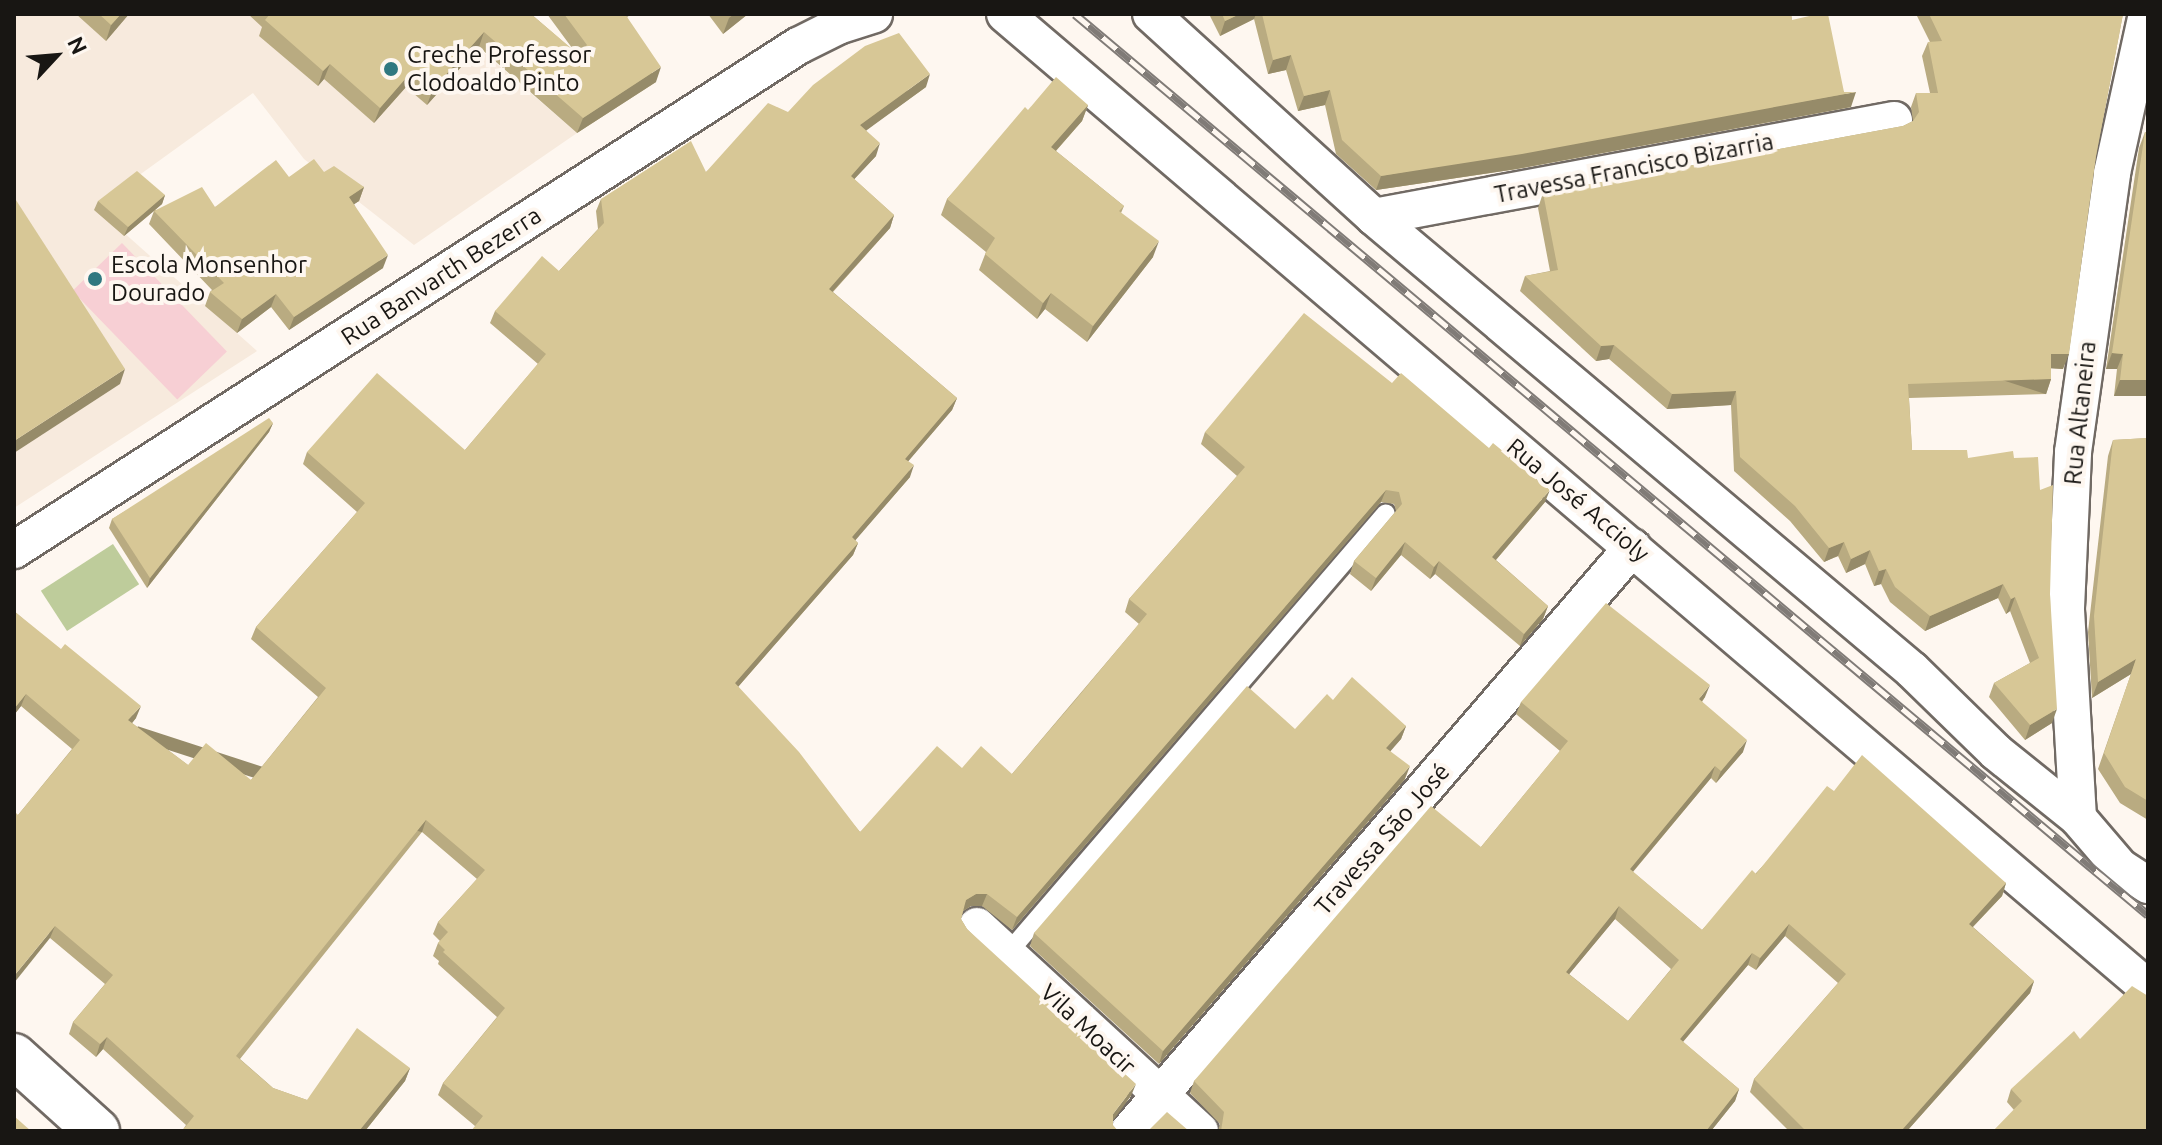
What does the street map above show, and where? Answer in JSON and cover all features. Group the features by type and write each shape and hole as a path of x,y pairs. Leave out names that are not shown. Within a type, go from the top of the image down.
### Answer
{"main road":[{"path":"14,1056 97,1131"}],"street":[{"name":"Rua Banvarth Bezerra","path":"14,550 798,46 838,26 874,14"},
{"name":"Rua José Accioly","path":"1005,14 2148,988"},
{"path":"1151,14 1374,217 1912,670 1996,752 2078,818 2120,867 2148,885"},
{"name":"Rua Altaneira","path":"2078,818 2066,608 2073,452 2112,173 2147,14"},
{"name":"Travessa Francisco Bizarria","path":"1374,217 1894,120"},
{"name":"Travessa São José","path":"1129,1131 1633,547"},
{"name":"Vila Moacir","path":"977,926 1200,1131"}],"lane":[{"path":"1007,954 1386,513"}],"shaded area":[{"path":"14,14 439,14 577,133 414,245 304,159 253,93 95,207 257,351 14,508"},
{"path":"122,243 227,352 177,400 72,291"},
{"path":"113,544 139,584 67,631 41,591"}],"building":[{"path":"99,14 121,14 111,25"},
{"path":"270,14 531,14 578,54 587,45 564,14 625,14 661,67 583,118 484,32 433,89 412,71 380,108 330,64 323,71 265,20"},
{"path":"1222,14 1240,14 1225,21"},
{"path":"1262,14 1791,14 1792,20 1828,14 1844,92 1856,92 1522,154 1381,176 1342,140 1330,90 1304,96 1291,55 1273,60"},
{"path":"1929,14 2123,14 2096,156 2069,354 2051,354 2051,379 1908,384 1912,450 1967,450 1968,458 2013,451 2014,458 2038,457 2040,490 2053,485 2050,594 2057,709 2030,725 1994,683 2039,658 2015,597 2011,599 2003,584 1930,616 1895,587 1886,569 1879,571 1870,550 1851,559 1844,542 1829,548 1795,506 1740,457 1736,391 1672,394 1614,345 1601,346 1525,276 1558,270 1543,193 1903,126 1913,121 1919,112 1916,93 1938,93 1928,42 1942,41"},
{"path":"899,33 930,74 860,125 880,143 851,176 894,215 829,289 957,398 905,459 914,465 852,537 858,543 735,683 799,752 860,832 937,746 962,768 981,746 1012,774 1073,703 1147,614 1129,599 1245,467 1205,432 1304,313 1392,383 1401,373 1489,448 1493,443 1550,490 1492,557 1548,606 1524,634 1439,561 1434,567 1405,542 1376,578 1354,561 1402,504 1399,492 1386,490 1017,917 987,894 976,894 966,900 961,919 967,929 1136,1084 1113,1114 1113,1125 1118,1131 471,1131 483,1116 443,1083 505,1008 443,952 445,950 438,943 448,932 438,922 485,870 426,820 236,1056 273,1088 307,1100 357,1028 410,1068 359,1131 182,1131 194,1116 107,1037 100,1044 73,1022 113,975 55,926 14,976 14,811 18,815 80,740 26,694 14,709 14,611 61,649 65,644 141,706 128,720 188,765 206,743 251,780 326,688 256,627 365,503 307,452 377,373 465,450 546,354 495,311 542,256 559,271 604,223 601,199 691,141 706,172 768,103 788,112 813,85 865,46"},
{"path":"1056,77 1088,105 1051,147 1124,206 1119,211 1159,241 1093,326 1051,293 1043,303 985,254 995,238 947,199 1025,107 1028,110"},
{"path":"2145,132 2148,133 2148,380 2120,380 2123,354 2112,353"},
{"path":"314,159 324,172 334,166 364,187 349,197 388,255 294,317 276,294 242,319 210,292 224,283 154,211 202,187 215,207 276,160 289,177"},
{"path":"137,171 165,195 128,227 98,201"},
{"path":"14,197 125,369 14,441"},
{"path":"269,418 273,423 150,578 112,519"},
{"path":"2148,438 2148,801 2125,787 2104,753 2136,659 2098,682 2094,616 2113,440"},
{"path":"1606,603 1710,685 1699,699 1747,740 1721,771 1715,766 1630,869 1702,930 1752,870 1756,874 1827,786 1834,791 1862,755 2006,883 1969,924 2034,981 1901,1131 1804,1131 1754,1079 1846,974 1789,924 1760,958 1752,953 1680,1039 1739,1089 1706,1131 1221,1131 1224,1112 1194,1081 1431,806 1481,847 1568,741 1521,702","holes":["1619,906 1679,960 1628,1021 1566,972"]},
{"path":"1352,677 1406,726 1386,748 1410,766 1163,1051 1034,933 1247,686 1295,729 1327,694 1333,700"},
{"path":"2132,986 2148,996 2148,1131 1993,1131 2022,1101 2011,1089 2074,1031 2080,1039"},
{"path":"1167,1112 1189,1131 1148,1131"},
{"path":"14,1116 31,1131 14,1131"}],"railway":[{"path":"1075,14 2148,915"}],"place":[{"name":"Creche Professor Clodoaldo Pinto","path":"391,69"},
{"name":"Escola Monsenhor Dourado","path":"95,279"}]}
